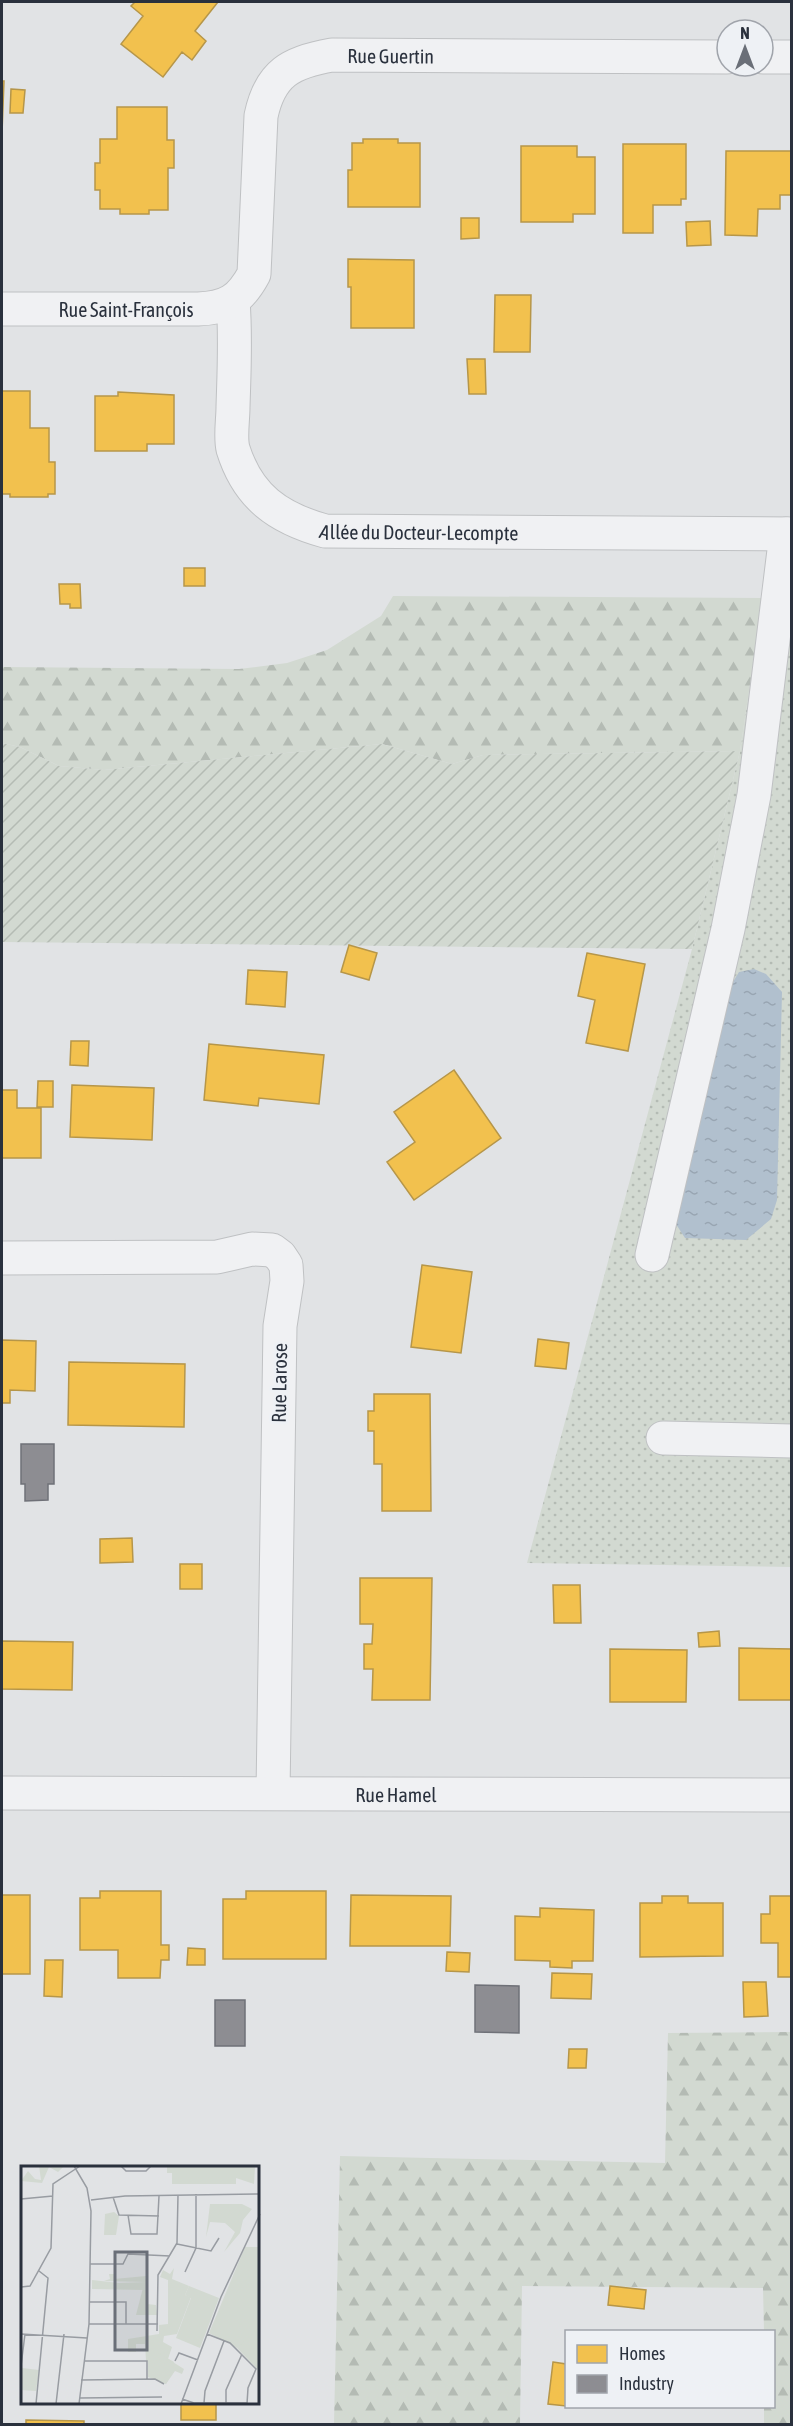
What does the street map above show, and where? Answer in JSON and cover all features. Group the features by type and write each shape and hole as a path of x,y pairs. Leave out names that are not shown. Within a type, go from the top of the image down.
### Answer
{"street":[{"name":"Rue Guertin","path":"239,295 254,273 261,116 264,100 272,84 282,72 297,63 332,55 715,57"},
{"path":"775,57 792,57"},
{"name":"Rue Saint-François","path":"2,309 216,308 239,295"},
{"name":"Allée du Docteur-Lecompte","path":"239,295 232,447 248,480 270,508 298,524 325,531 789,534"},
{"path":"652,1255 728,929 754,795 789,534"},
{"name":"Rue Larose","path":"2,1258 217,1257 263,1248 272,1250 286,1265 287,1281 280,1326 273,1793"},
{"path":"663,1438 792,1441"},
{"name":"Rue Hamel","path":"2,1793 792,1795"}],"green space":[{"path":"393,596 763,598 740,751 483,755 452,764 382,744 104,770 59,766 20,747 2,743 2,667 239,669 287,663 327,650 381,616"},
{"path":"763,598 791,602 791,1567 527,1563 692,949 740,751"},
{"path":"2,743 20,747 59,766 104,770 382,744 452,764 483,755 740,751 692,949 2,942"},
{"path":"791,2032 791,2424 764,2424 764,2408 775,2408 775,2330 764,2330 763,2288 522,2286 520,2424 334,2424 340,2156 665,2163 668,2033"}],"water":[{"path":"754,969 766,974 782,992 777,1200 771,1219 746,1240 685,1238 672,1218 725,995 739,972"}],"building: Homes":[{"path":"135,2 218,2 195,31 206,41 192,60 182,52 163,77 121,44 143,16 131,6"},
{"path":"2,81 4,81 2,133"},
{"path":"11,89 25,90 23,113 10,113"},
{"path":"117,107 167,107 167,140 174,140 174,168 168,168 168,210 149,210 149,214 120,214 120,209 100,209 100,190 95,190 95,163 100,163 100,139 117,139"},
{"path":"363,139 398,139 398,143 420,143 420,207 348,207 348,170 352,170 352,143 363,143"},
{"path":"623,144 686,144 686,199 681,199 681,205 653,205 653,233 623,233"},
{"path":"521,146 577,146 577,157 595,157 595,214 573,214 573,222 521,222"},
{"path":"726,151 792,151 792,195 780,195 780,209 758,209 757,236 725,235"},
{"path":"461,218 479,218 479,238 461,239"},
{"path":"710,221 711,245 687,246 686,222"},
{"path":"348,259 414,260 414,328 351,328"},
{"path":"495,295 531,295 530,352 494,352"},
{"path":"467,359 485,359 486,394 469,394"},
{"path":"2,391 30,391 30,428 49,428 49,462 55,462 55,494 48,494 48,497 10,497 10,494 2,494"},
{"path":"118,392 174,395 174,444 147,444 147,451 95,451 95,396 118,396"},
{"path":"184,568 205,568 205,586 184,586"},
{"path":"59,584 80,584 81,608 70,608 70,604 60,604"},
{"path":"349,945 377,953 369,980 341,972"},
{"path":"587,953 645,964 628,1051 586,1043 595,1000 578,996"},
{"path":"248,970 287,972 285,1007 246,1004"},
{"path":"71,1041 89,1041 88,1066 70,1065"},
{"path":"209,1044 324,1055 319,1104 259,1098 258,1106 204,1100"},
{"path":"454,1070 501,1138 414,1200 387,1162 415,1142 394,1112"},
{"path":"38,1081 53,1081 53,1107 37,1107"},
{"path":"72,1085 154,1088 152,1140 70,1137"},
{"path":"2,1090 17,1090 17,1108 41,1108 41,1158 2,1158"},
{"path":"422,1265 472,1272 461,1353 411,1347"},
{"path":"538,1339 569,1343 566,1369 535,1366"},
{"path":"2,1340 36,1341 35,1391 10,1390 10,1403 2,1403"},
{"path":"69,1362 185,1364 184,1427 68,1425"},
{"path":"374,1394 430,1394 431,1511 382,1511 382,1464 374,1464 374,1431 368,1431 368,1411 374,1411"},
{"path":"132,1538 133,1562 100,1563 100,1539"},
{"path":"180,1564 202,1564 202,1589 180,1589"},
{"path":"360,1578 432,1578 430,1700 372,1700 373,1669 364,1669 364,1644 372,1644 373,1624 360,1624"},
{"path":"553,1585 580,1585 581,1623 554,1623"},
{"path":"719,1631 720,1646 699,1647 698,1633"},
{"path":"2,1641 73,1642 72,1690 2,1689"},
{"path":"739,1648 792,1649 792,1700 739,1700"},
{"path":"610,1649 687,1650 686,1702 610,1702"},
{"path":"100,1891 161,1891 161,1945 169,1945 169,1960 161,1960 160,1978 118,1978 118,1950 80,1950 80,1898 100,1898"},
{"path":"246,1891 326,1891 326,1959 223,1959 223,1899 246,1899"},
{"path":"2,1895 30,1895 30,1974 2,1974"},
{"path":"351,1895 451,1896 450,1946 350,1946"},
{"path":"662,1896 688,1896 688,1903 723,1903 723,1956 640,1957 640,1903 662,1903"},
{"path":"770,1896 792,1896 792,1977 778,1977 778,1943 761,1943 761,1914 770,1914"},
{"path":"540,1908 594,1910 593,1961 572,1961 572,1968 550,1967 550,1961 515,1960 515,1916 540,1917"},
{"path":"188,1948 205,1949 205,1965 187,1965"},
{"path":"447,1952 470,1953 469,1972 446,1971"},
{"path":"45,1960 63,1960 62,1997 44,1996"},
{"path":"552,1973 592,1974 591,1999 551,1998"},
{"path":"743,1982 766,1982 768,2016 744,2017"},
{"path":"569,2049 587,2049 586,2068 568,2068"},
{"path":"610,2286 646,2290 644,2309 608,2305"},
{"path":"553,2362 565,2364 565,2406 548,2404"},
{"path":"181,2405 216,2405 216,2420 181,2420"},
{"path":"26,2420 84,2421 84,2424 26,2424"}],"building: Industry":[{"path":"21,1444 54,1444 54,1484 48,1484 48,1500 25,1501 25,1484 21,1484"},
{"path":"475,1985 519,1986 519,2033 475,2032"},
{"path":"215,2000 245,2000 245,2046 215,2046"}]}
